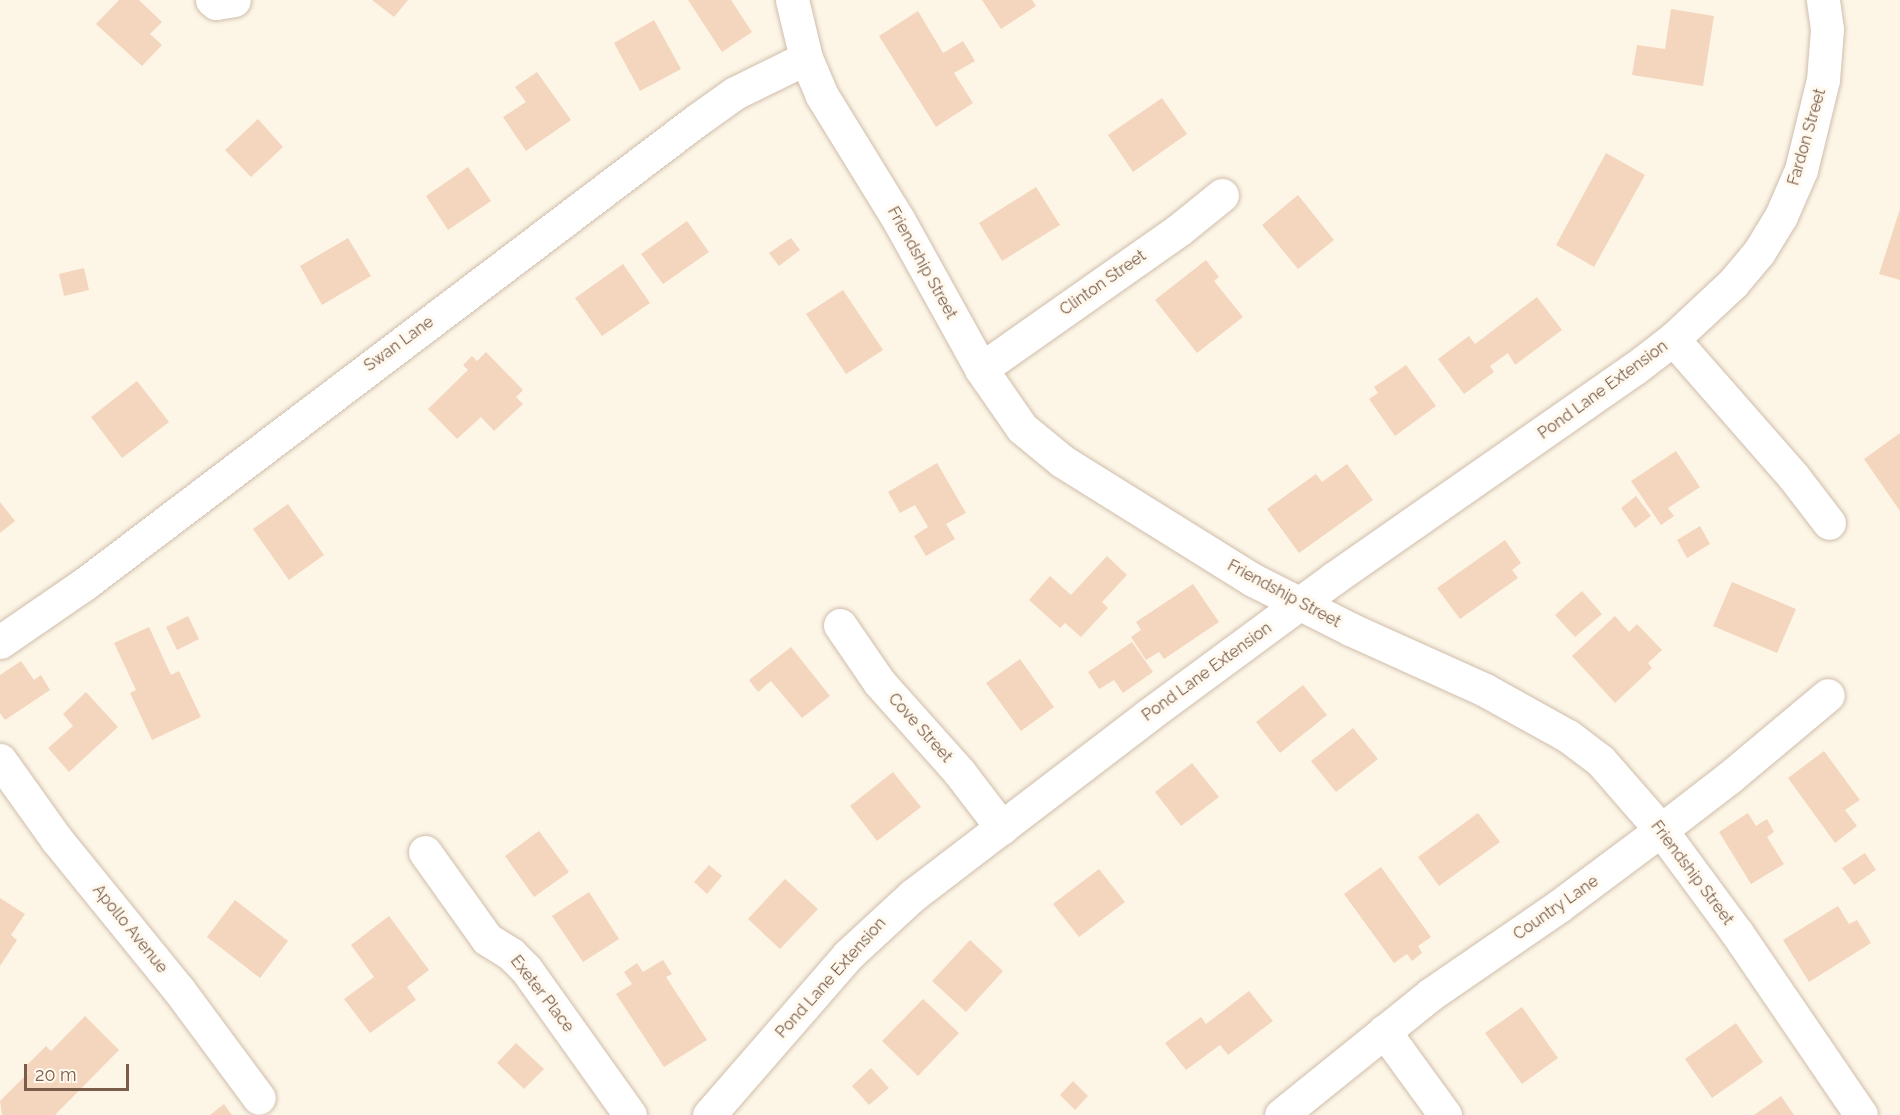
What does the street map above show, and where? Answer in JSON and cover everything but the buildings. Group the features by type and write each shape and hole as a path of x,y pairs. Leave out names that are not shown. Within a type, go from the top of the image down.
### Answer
{"street":[{"name":"Fardon Street","path":"1673,339 1733,283 1759,252 1781,216 1801,170 1823,80 1827,29 1823,0"},
{"name":"Friendship Street","path":"803,5 806,58 821,94 898,219 1004,406 1040,445 1212,556 1299,604 1485,690 1568,736 1600,760 1661,830 1737,933 1862,1115"},
{"name":"Swan Lane","path":"0,642 83,585 697,120 735,93 806,58"},
{"name":"Clinton Street","path":"981,369 1180,229 1222,195"},
{"name":"Pond Lane Extension","path":"709,1115 848,955 882,921 1147,716 1299,604 1673,339 1793,476 1829,523"},
{"name":"Cove Street","path":"840,625 879,682 960,774 1002,828"},
{"name":"Country Lane","path":"1281,1115 1431,994 1559,906 1661,830 1731,776 1828,695"},
{"name":"Apollo Avenue","path":"0,760 57,840 179,990 259,1098"},
{"name":"Exeter Place","path":"425,852 487,939 512,954 526,969 630,1115"},
{"path":"1384,1031 1445,1115"}]}
